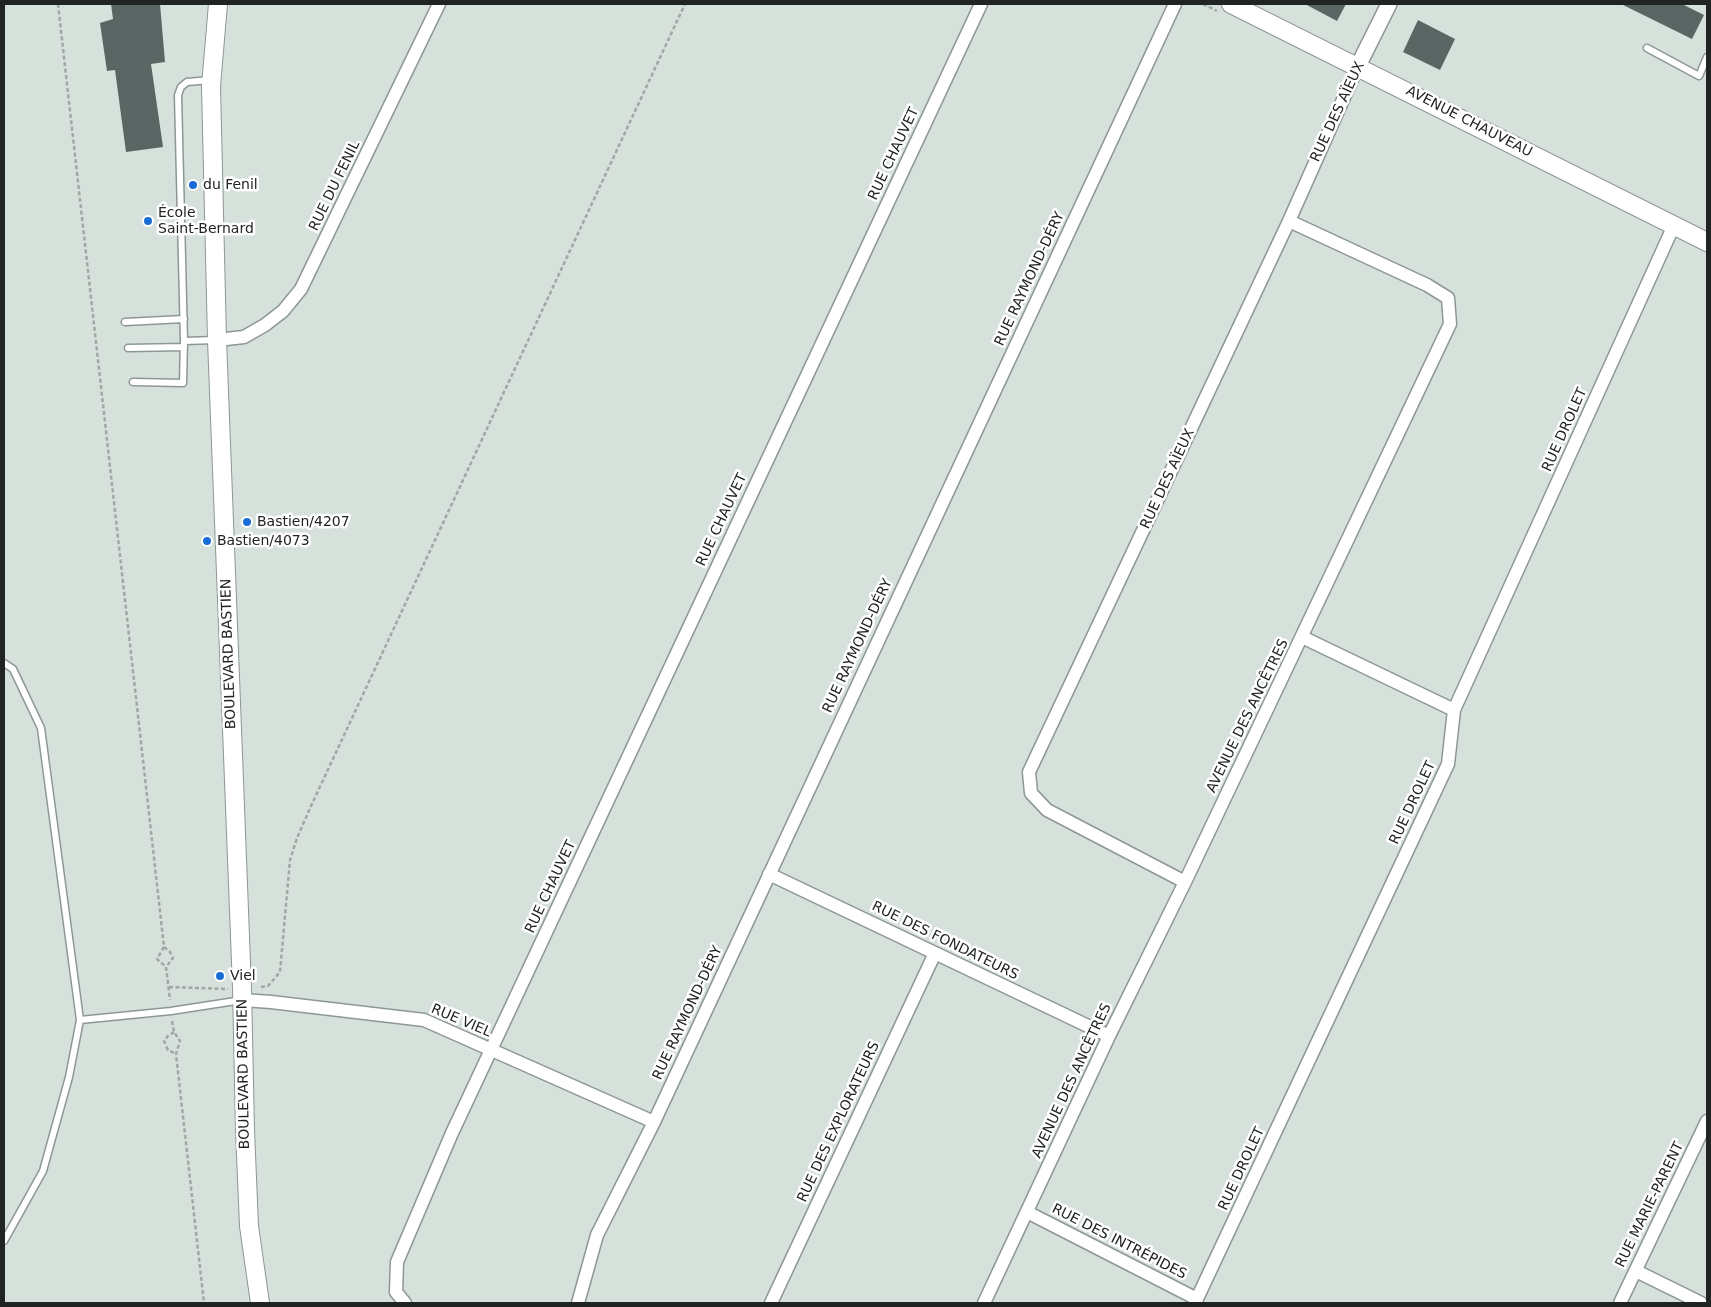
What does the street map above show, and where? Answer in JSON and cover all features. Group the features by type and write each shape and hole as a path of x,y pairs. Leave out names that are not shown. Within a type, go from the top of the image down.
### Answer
{"main road":[{"name":"BOULEVARD BASTIEN","path":"218,4 212,80 217,340 243,994 245,1130 249,1226 260,1303"},
{"name":"AVENUE CHAUVEAU","path":"1231,4 1707,242"}],"street":[{"name":"RUE DU FENIL","path":"217,340 244,337 265,325 283,311 301,288 439,4"},
{"name":"RUE CHAUVET","path":"492,1050 980,4"},
{"name":"RUE RAYMOND-DÉRY","path":"578,1303 597,1235 654,1122 1174,4"},
{"name":"RUE DES AÏEUX","path":"1185,882 1047,810 1031,793 1030,772 1289,221 1358,66 1389,4"},
{"name":"AVENUE DES ANCÊTRES","path":"984,1303 1108,1036 1185,882 1450,324 1448,298 1427,285 1289,221"},
{"name":"RUE DROLET","path":"1196,1301 1448,764 1454,710 1670,234 1676,226"},
{"path":"1302,637 1454,710"},
{"name":"RUE DES FONDATEURS","path":"769,874 1108,1036"},
{"name":"RUE DES EXPLORATEURS","path":"771,1303 934,953"},
{"name":"RUE VIEL","path":"243,994 271,1002 424,1020 654,1122"},
{"path":"405,1303 396,1292 397,1262 452,1133 492,1050"},
{"name":"RUE MARIE-PARENT","path":"1620,1303 1707,1121"},
{"name":"RUE DES INTRÉPIDES","path":"1027,1212 1196,1301"},
{"path":"1636,1271 1701,1303"}],"lane":[{"path":"1647,48 1699,76 1707,57"},
{"path":"133,382 183,383 184,319 178,95 181,87 188,82 212,80"},
{"path":"125,322 184,319"},
{"path":"128,348 217,340"},
{"path":"4,663 13,669 41,728 80,1020 69,1077 43,1172 4,1241"},
{"path":"80,1020 171,1011 243,994"}],"path":[{"path":"58,4 164,948 158,960 166,967 171,1003"},
{"path":"168,987 224,990 243,994 268,986 280,972 290,860 297,838 685,4"},
{"path":"164,948 170,952 173,958 166,967"},
{"path":"172,1022 174,1032 180,1041 176,1054 204,1303"},
{"path":"174,1032 164,1041 168,1050 176,1054"}],"building":[{"path":"111,4 160,4 165,62 151,64 163,147 126,152 115,70 107,71 100,23 113,19"},
{"path":"1305,4 1346,4 1337,21"},
{"path":"1621,4 1682,4 1704,15 1692,39"},
{"path":"1418,20 1455,39 1440,70 1403,52"}],"place":[{"name":"du Fenil","path":"193,185"},
{"name":"École Saint-Bernard","path":"148,221"},
{"name":"Bastien/4207","path":"247,522"},
{"name":"Bastien/4073","path":"207,541"},
{"name":"Viel","path":"220,976"}]}
